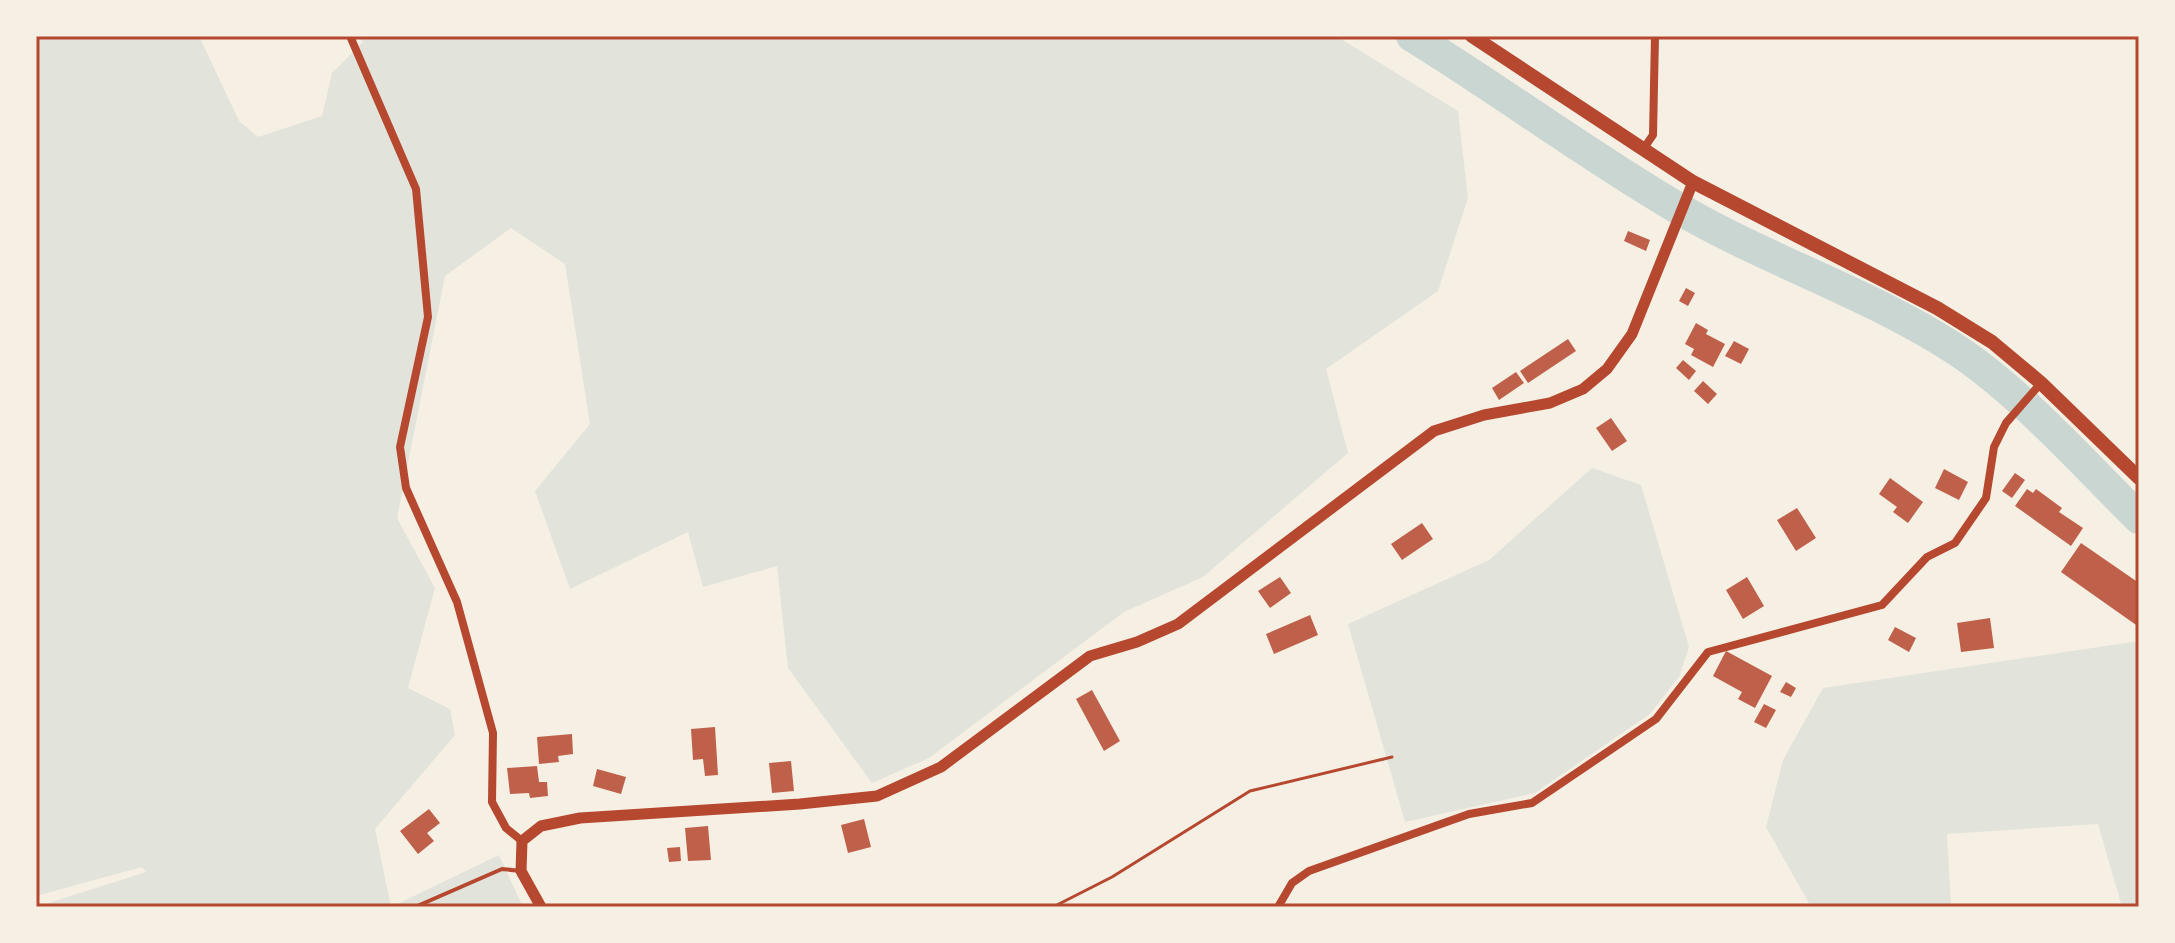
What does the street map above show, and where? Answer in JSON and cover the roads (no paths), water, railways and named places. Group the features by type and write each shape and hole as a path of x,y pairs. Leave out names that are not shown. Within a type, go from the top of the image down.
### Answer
{"main road":[{"path":"1472,36 1693,182 1937,308 1992,342 2041,383 2139,476"}],"street":[{"path":"350,36 416,189 428,317 400,447 406,488 457,602 493,733 492,802 506,828 522,841"},
{"path":"1644,148 1653,135 1655,36"},
{"path":"541,907 521,871 522,841 541,826 580,818 877,796 941,767 1090,656 1137,642 1178,624 1434,431 1484,415 1550,403 1583,389 1607,369 1632,334 1693,182"},
{"path":"1278,907 1292,883 1309,871 1469,814 1532,803 1656,719 1708,652 1882,605 1927,557 1955,543 1986,498 1994,447 2006,423 2041,383"}],"lane":[{"path":"415,907 502,869 521,871"},
{"path":"187,907 201,907"}],"waterway":[{"path":"1412,36 1666,201 1736,239 1882,308 1952,347 2025,405 2139,518"}]}
